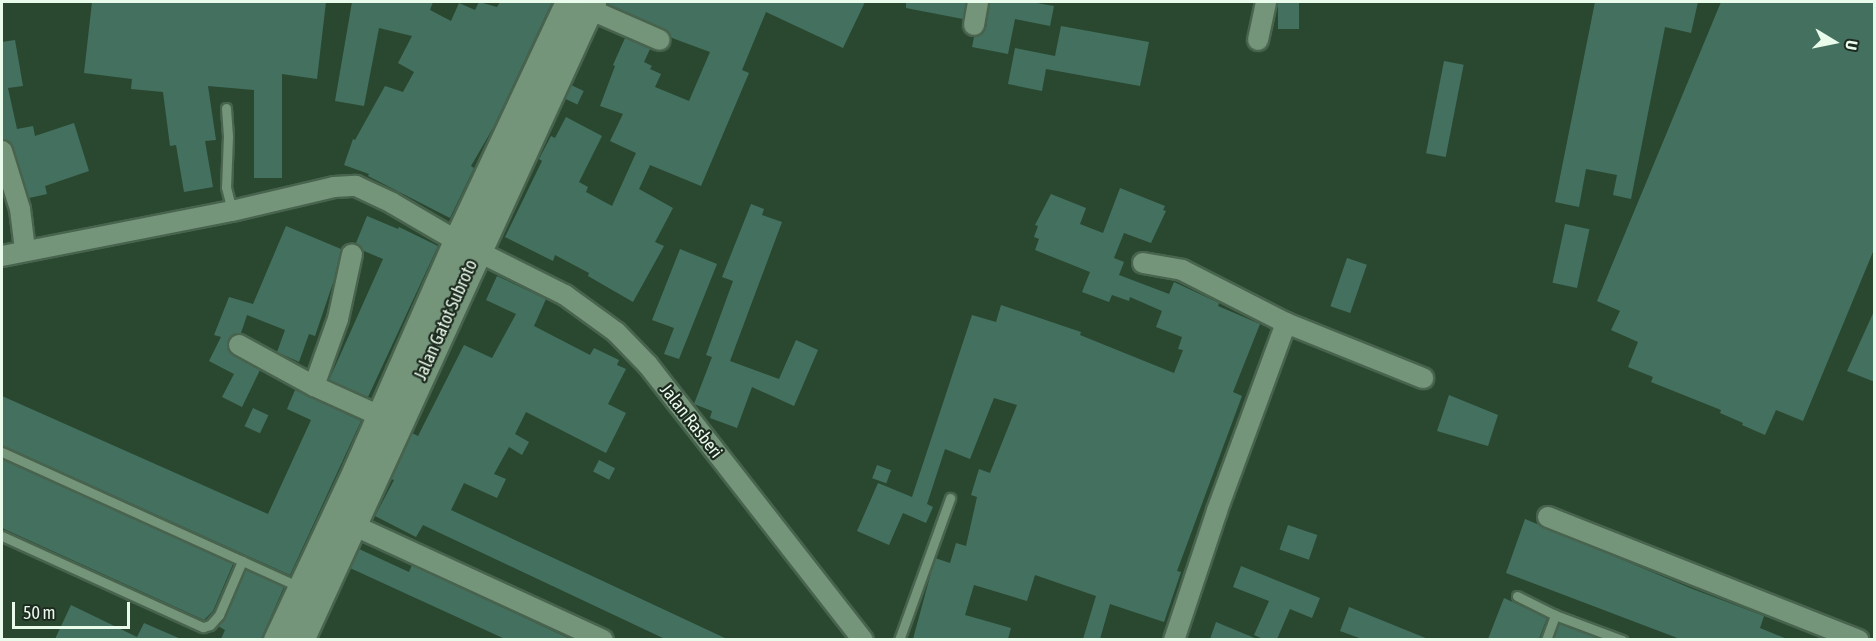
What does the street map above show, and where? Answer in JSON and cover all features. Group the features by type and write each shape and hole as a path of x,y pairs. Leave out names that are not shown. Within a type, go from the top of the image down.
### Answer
{"main road":[{"name":"Jalan Gatot Subroto","path":"300,639 310,592 353,525 467,246 583,4"},
{"path":"277,639 310,592 380,416 467,246"}],"street":[{"path":"974,24 978,2"},
{"path":"1258,40 1266,2"},
{"path":"583,4 660,40"},
{"path":"2,151 20,209 25,250"},
{"name":"Jalan Rasberi","path":"2,256 232,211 334,187 356,186 564,295 616,332 648,365 863,639"},
{"path":"314,386 338,319 352,254"},
{"path":"1143,264 1182,270 1286,323 1423,378"},
{"path":"1174,639 1217,511 1286,323"},
{"path":"239,345 314,386 380,416"},
{"path":"1548,517 1858,639"},
{"path":"353,525 603,639"}],"lane":[{"path":"226,108 228,136 226,187 232,211"},
{"path":"2,452 310,592"},
{"path":"899,639 950,498"},
{"path":"2,536 203,627 210,625 219,615 242,561"},
{"path":"1517,597 1555,615 1622,639"},
{"path":"1546,639 1555,615"}],"building":[{"path":"92,2 326,2 317,79 282,74 282,178 254,178 254,90 208,86 216,140 205,141 213,187 184,192 176,145 170,146 163,92 131,89 132,79 84,73"},
{"path":"352,2 433,2 430,10 451,21 459,3 475,10 479,2 497,7 500,2 552,2 493,128 471,166 474,168 450,218 368,176 369,174 344,165 353,139 355,140 385,86 403,92 414,72 398,63 412,36 379,28 364,106 335,101"},
{"path":"609,2 865,2 843,48 766,12 742,70 749,73 701,186 650,165 639,189 673,208 655,242 664,246 633,302 588,276 589,273 555,255 553,261 505,237 542,161 539,159 551,136 555,138 566,117 602,136 579,182 588,187 586,192 612,206 636,153 610,141 623,114 600,106 615,66 613,65 625,38 650,49 644,62 652,66 650,69 661,74 655,87 689,101 710,52 672,38 665,29 608,4"},
{"path":"906,2 966,2 963,19 906,8"},
{"path":"990,2 1031,2 1054,6 1050,26 1015,19 1008,54 972,47 974,37 983,33 986,28"},
{"path":"1278,2 1299,2 1299,29 1278,29"},
{"path":"1595,2 1698,2 1691,33 1665,27 1631,199 1613,195 1617,175 1586,169 1579,207 1555,202"},
{"path":"1721,2 1875,2 1875,247 1803,421 1776,410 1765,435 1720,413 1721,410 1651,382 1653,377 1628,367 1638,342 1611,330 1620,311 1597,301"},
{"path":"1061,26 1149,42 1140,86 1046,69 1042,91 1008,84 1015,48 1055,56"},
{"path":"15,40 23,86 8,88 17,129 33,126 35,136 74,123 89,171 45,186 47,194 29,198 13,147 10,142 2,139 2,42"},
{"path":"1444,61 1464,65 1446,157 1426,153"},
{"path":"571,85 584,91 577,105 565,99"},
{"path":"1120,188 1165,206 1163,210 1166,211 1151,243 1124,233 1114,258 1124,262 1119,275 1169,294 1174,282 1219,303 1218,306 1260,324 1233,392 1242,396 1177,571 1181,572 1164,622 1110,604 1100,639 1083,639 1096,596 1035,575 1027,601 974,585 965,615 1011,628 1008,639 913,639 935,558 950,563 956,543 966,546 977,497 971,495 979,469 990,473 1017,405 994,398 970,459 945,449 927,504 933,507 926,523 903,513 889,545 857,531 878,483 912,497 972,315 996,322 1001,305 1081,332 1080,335 1174,373 1183,350 1178,349 1182,337 1156,327 1162,311 1130,297 1129,301 1112,295 1109,302 1082,292 1090,272 1035,250 1039,239 1034,237 1038,226 1035,225 1051,194 1086,208 1080,224 1103,233"},
{"path":"751,204 764,209 762,215 782,222 730,361 779,379 796,340 818,350 794,406 752,387 737,428 710,418 712,411 694,404 712,357 706,355 733,281 722,277"},
{"path":"367,216 398,229 399,227 438,246 368,397 329,380 383,259 364,251 356,243"},
{"path":"1565,224 1589,229 1577,288 1553,283"},
{"path":"286,226 341,249 334,280 315,336 309,334 299,362 277,352 285,330 247,315 241,333 229,339 229,352 260,370 242,407 222,397 234,374 209,361 221,337 214,335 229,297 253,304"},
{"path":"680,249 717,264 679,359 664,354 674,328 652,320"},
{"path":"1347,258 1367,265 1350,313 1330,306"},
{"path":"497,276 546,299 534,326 590,355 594,348 619,360 617,365 626,369 608,404 626,413 606,453 526,412 515,434 529,442 522,455 509,447 494,474 506,479 497,498 464,483 451,510 727,639 665,639 423,525 416,537 375,516 394,480 391,479 412,433 418,436 464,345 492,358 516,314 486,300"},
{"path":"1875,309 1875,382 1847,371"},
{"path":"295,390 361,421 290,575 2,445 2,396 268,514 311,420 287,409"},
{"path":"1449,395 1498,415 1488,446 1437,431"},
{"path":"253,408 268,415 260,433 245,426"},
{"path":"2,459 233,564 213,611 204,620 2,528"},
{"path":"599,460 615,468 609,480 593,472"},
{"path":"877,465 891,470 886,483 872,478"},
{"path":"1525,519 1690,588 1764,616 1760,628 1787,639 1680,639 1506,573"},
{"path":"1288,525 1317,535 1309,560 1280,550"},
{"path":"359,549 409,572 412,565 570,639 505,639 350,568"},
{"path":"1241,566 1320,598 1312,618 1290,609 1277,639 1263,639 1254,635 1269,601 1233,587"},
{"path":"246,570 284,587 261,639 221,639 225,630 218,626 225,618"},
{"path":"1504,598 1547,618 1539,639 1488,639"},
{"path":"71,605 137,637 144,623 181,639 55,639"},
{"path":"1349,607 1428,639 1362,639 1340,631"},
{"path":"1216,622 1257,639 1210,639"},
{"path":"1559,624 1601,639 1553,639"}]}
